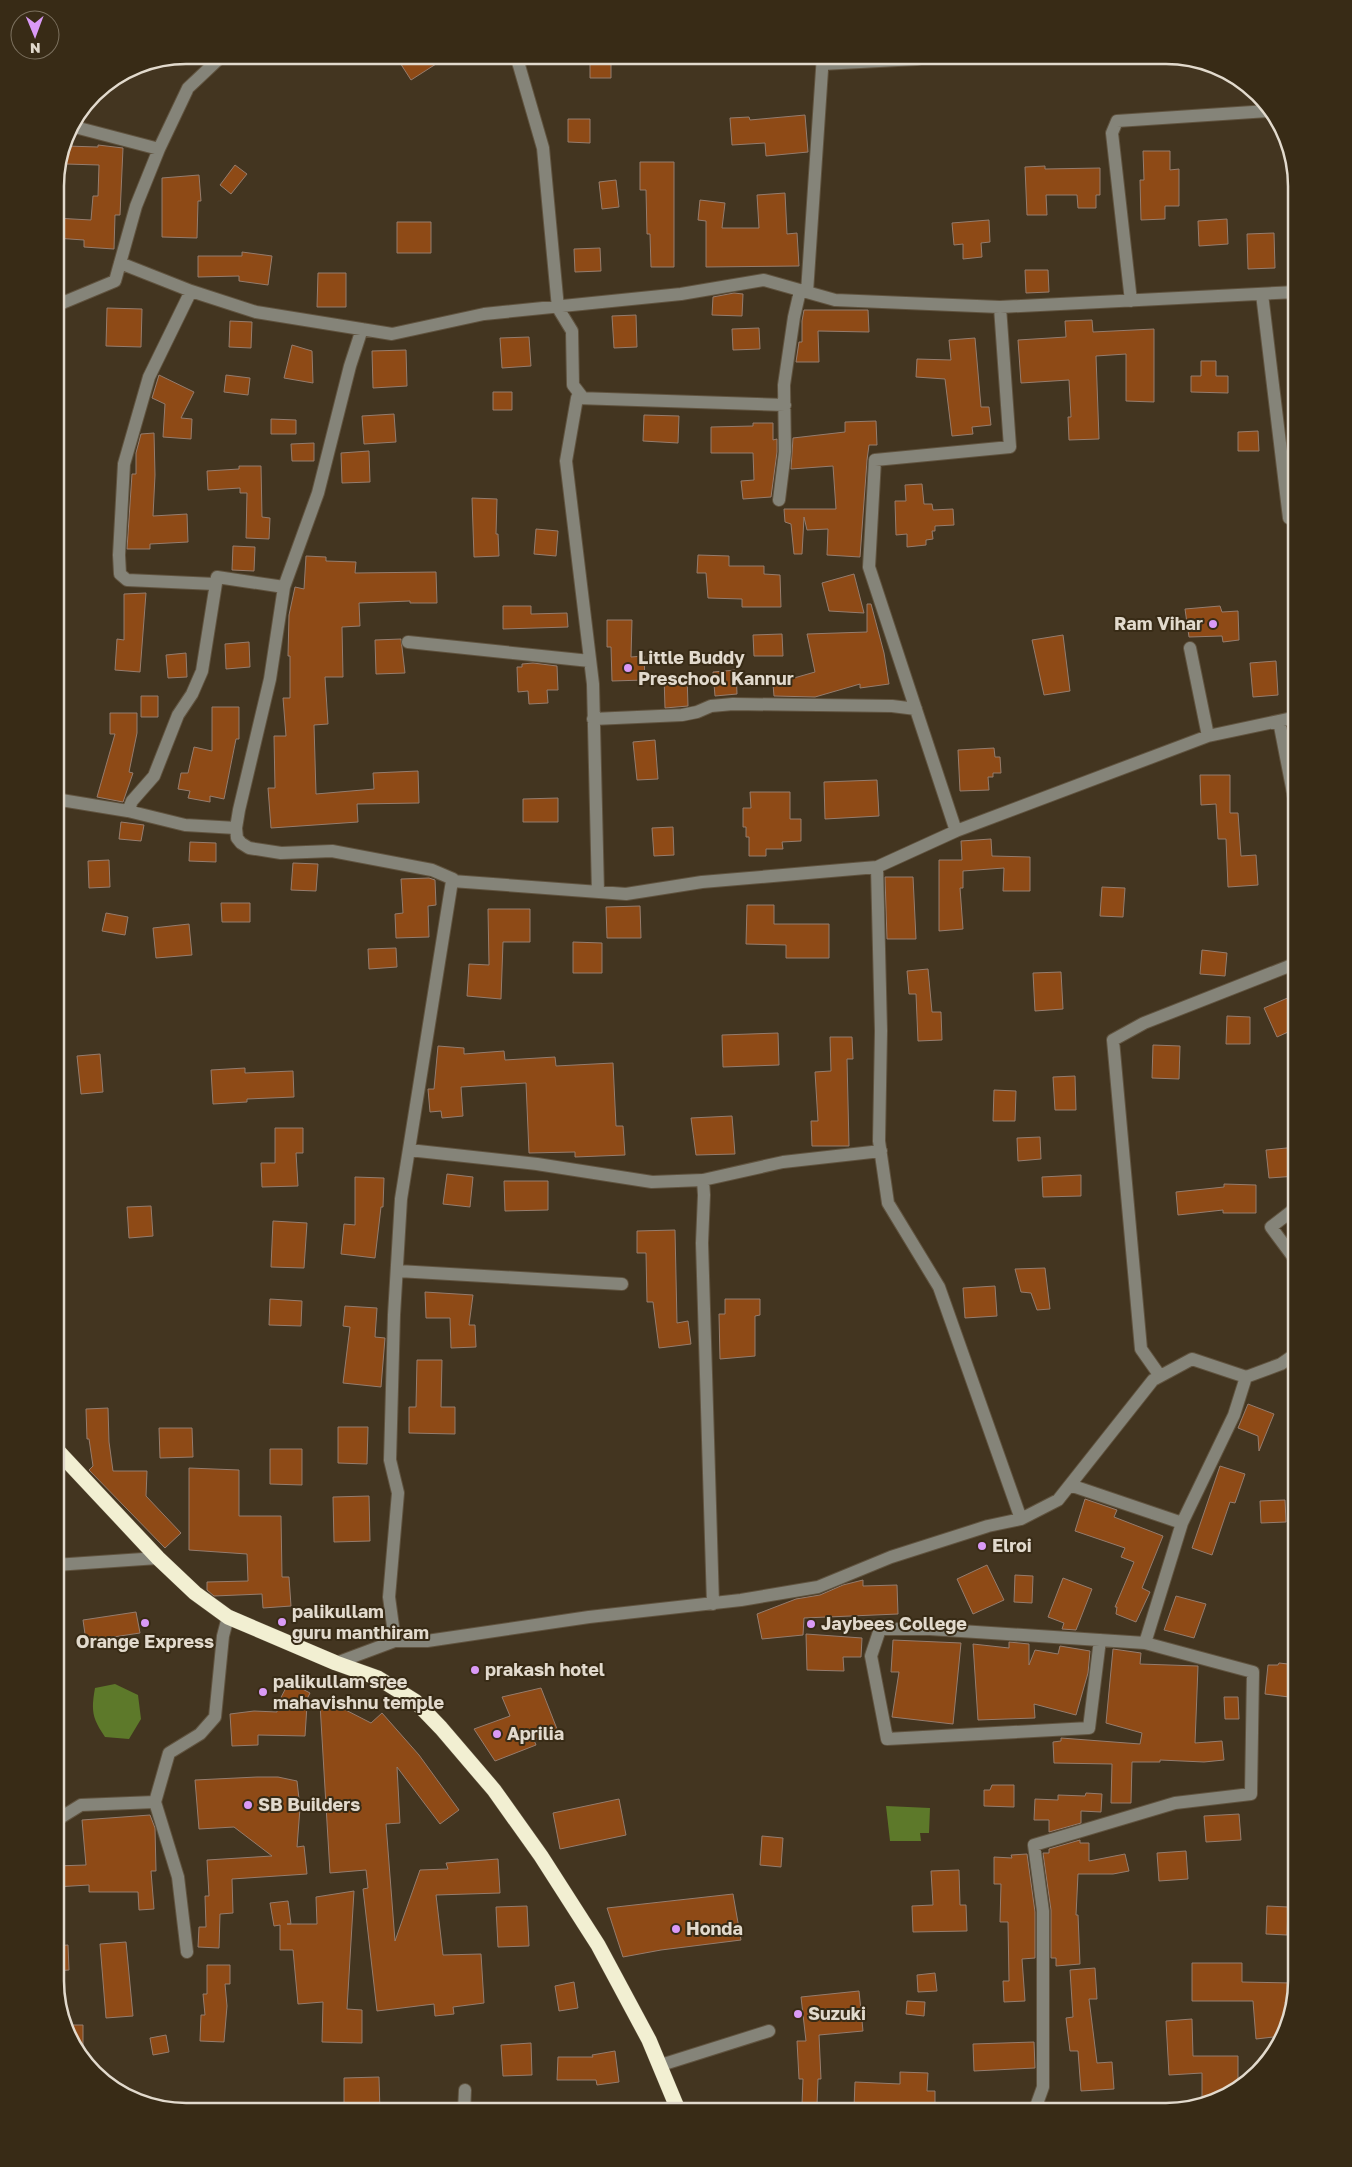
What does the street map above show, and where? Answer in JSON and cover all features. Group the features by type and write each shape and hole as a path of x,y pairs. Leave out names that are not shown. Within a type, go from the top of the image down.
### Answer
{"highway":[{"path":"64,1458 158,1558 195,1593 228,1617 336,1663 378,1678 415,1701 441,1728 494,1790 542,1856 598,1944 660,2065 675,2103"}],"street":[{"path":"64,302 115,281 136,206 159,149 188,88 213,64"},
{"path":"519,64 543,148 558,308 572,331 573,385 583,398"},
{"path":"779,500 785,452 784,385 788,353 804,292 822,64"},
{"path":"1131,300 1112,133 1117,122 1263,111"},
{"path":"78,128 159,149"},
{"path":"120,263 191,291 256,312 392,334 484,314 558,308 681,294 764,280 835,300 1000,308 1288,293"},
{"path":"191,291 148,377 124,464 119,546 120,574 127,580 215,584"},
{"path":"1262,294 1288,510"},
{"path":"956,831 869,567 875,460 1010,447 1000,308"},
{"path":"362,329 350,366 318,493 284,587 270,679 236,828 237,838 249,848 280,853 332,850 432,870 453,879 401,1199 394,1315 394,1375 390,1460 398,1493 389,1597 395,1641"},
{"path":"598,892 590,661 566,461 577,398 785,405"},
{"path":"128,811 132,801 154,776 178,715 192,694 202,671 217,577 284,587"},
{"path":"408,642 590,661"},
{"path":"1190,648 1208,736"},
{"path":"593,720 682,715 712,706 733,704 892,706 916,710"},
{"path":"452,881 626,894 702,882 877,867 956,831 1208,736 1288,719"},
{"path":"1279,721 1288,767"},
{"path":"64,801 128,811 185,825 236,828"},
{"path":"877,867 881,1031 879,1141 888,1202 939,1287 1021,1519"},
{"path":"1160,1376 1141,1348 1113,1040 1144,1023 1288,967"},
{"path":"410,1150 537,1164 652,1182 703,1180 783,1162 881,1151"},
{"path":"703,1180 702,1243 713,1604"},
{"path":"1288,1213 1271,1227 1288,1250"},
{"path":"398,1271 622,1284"},
{"path":"336,1663 395,1641 427,1642 589,1617 713,1604 818,1587 890,1557 988,1526 1021,1519 1058,1500 1153,1380 1192,1359 1246,1377 1281,1364 1288,1359"},
{"path":"1145,1643 1182,1523 1234,1415 1246,1377"},
{"path":"1070,1485 1182,1523"},
{"path":"64,1564 158,1558"},
{"path":"187,1952 178,1877 155,1802 169,1753 200,1734 215,1717 223,1636 228,1617"},
{"path":"1037,2103 1043,2087 1043,1911 1034,1844 1175,1803 1251,1794 1253,1672 1145,1643 1100,1640 930,1630 880,1629 871,1656 887,1739 1089,1728 1100,1640"},
{"path":"64,1816 81,1806 155,1802"},
{"path":"660,2065 769,2031"},
{"path":"465,2103 466,2090"}],"shaded area":[{"path":"115,1684 138,1695 141,1719 129,1739 105,1737 95,1719 93,1703 95,1688"},
{"path":"886,1806 930,1808 929,1833 920,1833 921,1841 890,1841"}],"building":[{"path":"401,64 436,64 411,80"},
{"path":"590,64 611,64 611,78 590,78"},
{"path":"805,115 808,152 766,156 765,143 732,145 730,118 749,117 750,120"},
{"path":"568,119 590,119 590,143 568,142"},
{"path":"98,145 123,148 120,215 115,215 114,249 84,247 84,240 64,239 64,218 91,220 93,196 98,196 99,165 66,164 71,146 98,147"},
{"path":"1143,151 1170,151 1170,170 1179,169 1179,206 1165,206 1165,219 1141,220 1140,180 1144,180"},
{"path":"640,162 674,162 674,267 651,267 650,234 647,234 646,190 640,190"},
{"path":"235,165 247,174 231,194 220,185"},
{"path":"1045,166 1045,169 1100,168 1100,195 1096,195 1096,208 1078,208 1077,195 1046,195 1047,215 1027,215 1025,167"},
{"path":"199,175 201,201 198,201 197,238 162,237 162,178"},
{"path":"616,180 619,207 602,209 599,182"},
{"path":"785,193 787,234 797,233 799,266 706,267 706,221 698,220 700,200 725,203 722,228 759,228 757,195"},
{"path":"1227,219 1228,244 1199,246 1198,221"},
{"path":"989,220 990,242 981,243 982,257 963,259 963,244 954,245 952,223"},
{"path":"397,222 431,222 431,253 397,253"},
{"path":"1274,233 1275,268 1248,269 1247,234"},
{"path":"600,248 601,271 575,272 574,249"},
{"path":"242,252 272,256 268,285 239,281 239,276 198,277 198,256 242,256"},
{"path":"1025,270 1048,270 1049,292 1026,293"},
{"path":"318,273 346,273 346,307 317,307"},
{"path":"734,293 743,294 742,316 712,315 713,297"},
{"path":"107,308 142,309 141,347 106,346"},
{"path":"804,310 868,310 869,332 818,331 819,362 796,362 799,342 802,342"},
{"path":"636,315 637,347 614,348 612,316"},
{"path":"1092,320 1093,332 1154,329 1154,402 1126,401 1126,354 1096,356 1099,439 1069,440 1068,417 1071,417 1069,380 1021,383 1018,340 1066,337 1065,321"},
{"path":"230,321 252,322 251,348 229,347"},
{"path":"759,328 760,349 733,350 732,329"},
{"path":"529,337 531,366 502,368 500,338"},
{"path":"975,338 981,407 989,407 991,425 972,427 973,434 952,436 945,379 916,377 917,359 951,360 949,340"},
{"path":"292,345 312,351 313,383 284,378"},
{"path":"406,350 407,386 373,388 372,351"},
{"path":"1201,361 1216,361 1216,376 1228,376 1228,393 1191,392 1191,376 1201,376"},
{"path":"159,375 194,392 181,418 192,419 191,439 163,437 165,404 152,398"},
{"path":"226,375 250,378 248,395 224,392"},
{"path":"493,392 512,392 512,410 493,410"},
{"path":"394,414 396,442 364,444 362,416"},
{"path":"644,415 679,416 678,443 643,441"},
{"path":"271,419 296,420 296,434 271,434"},
{"path":"876,421 877,445 869,445 867,460 860,557 827,555 828,529 807,530 804,517 802,554 794,554 791,524 785,522 784,509 836,509 833,466 791,469 793,438 845,432 845,422"},
{"path":"753,423 773,423 773,440 777,439 777,452 771,497 743,499 741,481 754,480 753,453 711,453 711,427 753,426"},
{"path":"1258,431 1259,451 1238,451 1238,432"},
{"path":"154,433 155,475 153,516 187,514 188,542 150,544 150,549 127,549 132,474 136,474 136,453 141,434"},
{"path":"314,443 314,461 292,461 291,444"},
{"path":"369,451 370,482 342,483 341,453"},
{"path":"239,466 261,466 262,517 270,518 269,539 246,538 247,493 240,493 240,488 208,490 207,471 239,469"},
{"path":"922,484 924,504 932,504 933,510 953,509 954,525 935,526 935,531 932,531 933,539 926,540 926,545 907,547 907,534 896,535 895,501 906,501 905,485"},
{"path":"472,498 497,499 496,534 498,534 499,556 474,557"},
{"path":"536,529 558,531 556,556 534,554"},
{"path":"233,546 255,547 254,571 232,570"},
{"path":"698,555 729,556 729,566 764,566 764,574 780,575 781,607 742,607 742,599 708,598 706,573 697,573"},
{"path":"306,556 326,557 326,561 356,562 355,573 436,572 437,603 410,603 410,601 359,603 360,626 342,627 343,677 325,677 328,724 314,725 316,794 374,789 373,773 418,771 419,803 357,804 358,822 271,828 268,788 275,788 274,736 286,736 283,698 290,698 289,615 295,587 304,589"},
{"path":"854,574 864,613 829,611 822,583"},
{"path":"146,593 140,672 115,670 117,639 124,640 124,594"},
{"path":"867,604 871,604 884,653 889,684 860,688 860,684 815,697 774,696 773,684 815,672 807,634 867,632"},
{"path":"503,606 531,606 531,614 567,613 568,627 503,629"},
{"name":"Ram Vihar","path":"1220,606 1222,612 1238,611 1239,640 1223,642 1222,636 1189,637 1185,609"},
{"path":"607,620 632,620 631,657 644,656 645,680 612,681 611,647 607,647"},
{"path":"782,634 783,656 754,656 753,635"},
{"path":"1063,635 1070,691 1044,695 1032,640"},
{"path":"401,639 405,673 376,674 375,640"},
{"path":"249,642 250,667 226,669 225,644"},
{"path":"186,653 187,677 168,678 166,655"},
{"path":"1276,661 1278,695 1253,697 1250,663"},
{"path":"533,663 557,666 558,690 547,690 548,703 529,704 528,691 518,692 517,667 522,667 522,664"},
{"path":"736,670 737,694 715,696 713,672"},
{"path":"687,675 688,706 665,708 664,676"},
{"path":"141,696 158,696 158,717 141,717"},
{"path":"212,707 239,707 239,739 236,739 224,799 210,796 210,802 188,798 190,791 178,789 181,773 188,773 194,747 212,751"},
{"path":"110,713 137,713 137,733 129,772 133,773 123,802 97,797 115,734 110,734"},
{"path":"655,740 658,779 637,780 633,742"},
{"path":"994,748 995,757 1000,757 1001,773 993,773 993,777 988,777 989,790 960,791 958,750"},
{"path":"1200,775 1230,775 1230,813 1238,813 1241,856 1256,855 1258,885 1228,887 1226,839 1218,839 1216,804 1201,805"},
{"path":"877,780 879,816 825,819 824,782"},
{"path":"750,792 790,792 790,819 801,819 801,841 782,842 783,849 766,849 766,856 749,856 749,837 746,837 746,827 743,827 743,808 751,808"},
{"path":"558,798 558,822 523,822 523,799"},
{"path":"121,822 144,825 141,841 119,839"},
{"path":"673,827 674,855 654,856 652,828"},
{"path":"991,839 992,856 1030,857 1030,891 1003,891 1004,868 963,871 963,888 960,888 963,929 939,931 939,860 962,860 961,841"},
{"path":"190,842 216,843 216,862 189,861"},
{"path":"109,860 110,887 89,888 88,861"},
{"path":"293,863 318,864 316,891 291,890"},
{"path":"885,877 913,877 916,939 887,939"},
{"path":"429,878 435,880 436,905 428,906 429,937 396,938 395,914 403,913 401,879"},
{"path":"1102,887 1125,888 1123,917 1100,916"},
{"path":"221,903 250,903 250,922 222,922"},
{"path":"747,905 774,905 774,924 829,924 829,958 786,958 786,945 746,944"},
{"path":"640,906 641,938 607,938 606,907"},
{"path":"488,909 530,909 530,942 503,942 501,999 467,996 469,964 489,965"},
{"path":"106,913 128,917 125,935 102,931"},
{"path":"189,924 192,955 156,958 153,928"},
{"path":"573,942 602,943 602,973 573,973"},
{"path":"396,948 397,967 369,969 368,949"},
{"path":"1202,950 1227,953 1225,976 1200,974"},
{"path":"928,969 932,1012 941,1012 942,1040 918,1041 916,994 909,994 907,971"},
{"path":"1061,972 1063,1009 1035,1011 1033,973"},
{"path":"1288,998 1288,1032 1277,1037 1264,1008"},
{"path":"1227,1016 1250,1017 1250,1044 1226,1044"},
{"path":"778,1033 779,1065 723,1067 722,1035"},
{"path":"830,1037 852,1037 853,1059 847,1059 849,1146 812,1146 811,1121 818,1121 815,1072 831,1071"},
{"path":"1153,1045 1180,1046 1179,1079 1152,1078"},
{"path":"438,1046 464,1048 464,1054 504,1051 505,1060 555,1057 556,1066 613,1063 616,1126 623,1126 625,1155 575,1157 575,1152 529,1153 526,1083 461,1087 463,1116 442,1118 441,1111 430,1112 428,1089 434,1089"},
{"path":"100,1054 103,1092 81,1094 77,1056"},
{"path":"245,1068 245,1073 293,1071 294,1097 247,1099 247,1102 213,1104 211,1070"},
{"path":"1075,1076 1076,1110 1055,1110 1053,1077"},
{"path":"994,1090 1016,1091 1015,1121 993,1121"},
{"path":"732,1116 735,1154 696,1155 691,1118"},
{"path":"275,1128 303,1128 303,1153 296,1153 298,1186 262,1187 261,1163 275,1163"},
{"path":"1040,1137 1041,1159 1018,1161 1017,1138"},
{"path":"1288,1148 1288,1177 1269,1178 1266,1150"},
{"path":"447,1174 473,1177 470,1207 443,1204"},
{"path":"1081,1175 1081,1196 1043,1197 1042,1177"},
{"path":"355,1177 384,1178 383,1207 381,1207 375,1258 341,1254 344,1224 355,1225"},
{"path":"504,1181 548,1181 548,1210 505,1211"},
{"path":"1224,1184 1256,1185 1256,1213 1223,1213 1223,1210 1178,1215 1176,1192 1224,1187"},
{"path":"151,1206 153,1236 129,1238 127,1207"},
{"path":"273,1221 307,1223 304,1268 271,1267"},
{"path":"675,1230 677,1323 688,1321 691,1344 659,1348 653,1302 647,1302 646,1253 637,1253 637,1231"},
{"path":"1045,1268 1050,1309 1037,1310 1031,1293 1021,1292 1015,1269"},
{"path":"995,1286 997,1316 965,1318 963,1288"},
{"path":"425,1292 473,1295 469,1325 475,1325 476,1347 451,1348 450,1318 426,1318"},
{"path":"270,1299 302,1301 301,1326 269,1325"},
{"path":"725,1299 760,1299 760,1315 755,1316 755,1356 720,1359 719,1314 725,1314"},
{"path":"345,1306 377,1308 375,1337 385,1338 381,1387 343,1383 350,1327 343,1326"},
{"path":"417,1360 442,1360 441,1407 455,1407 455,1434 409,1433 409,1407 416,1407"},
{"path":"1248,1404 1274,1414 1259,1451 1258,1436 1238,1428"},
{"path":"108,1408 109,1442 113,1471 147,1471 146,1496 181,1533 165,1548 89,1470 93,1466 89,1439 87,1439 86,1409"},
{"path":"338,1427 368,1427 367,1464 338,1463"},
{"path":"159,1428 192,1428 193,1457 160,1458"},
{"path":"270,1449 302,1449 302,1485 270,1484"},
{"path":"1220,1466 1245,1474 1235,1503 1230,1502 1212,1555 1192,1548"},
{"path":"189,1468 239,1470 239,1516 281,1516 282,1577 289,1577 291,1606 263,1608 262,1594 214,1596 207,1590 207,1582 248,1581 247,1554 189,1550"},
{"path":"369,1496 370,1541 334,1542 333,1497"},
{"path":"1085,1499 1117,1510 1114,1517 1163,1536 1142,1588 1150,1592 1136,1622 1116,1614 1117,1607 1115,1607 1134,1562 1121,1557 1125,1548 1075,1531"},
{"path":"1285,1500 1286,1522 1261,1523 1260,1501"},
{"path":"987,1565 1004,1600 973,1614 957,1579"},
{"path":"1015,1575 1033,1576 1032,1603 1014,1602"},
{"path":"1063,1578 1092,1589 1076,1630 1062,1629 1064,1623 1048,1617"},
{"path":"863,1580 863,1586 897,1585 898,1614 804,1618 803,1635 762,1639 757,1614 796,1599 820,1595 843,1585"},
{"path":"1176,1596 1206,1604 1194,1638 1164,1630"},
{"path":"136,1612 140,1633 86,1641 83,1620"},
{"path":"806,1634 862,1638 861,1657 843,1657 844,1671 807,1670"},
{"path":"893,1640 961,1643 953,1724 892,1717 899,1672 891,1672"},
{"path":"1009,1642 1029,1644 1029,1665 1035,1650 1058,1654 1060,1646 1090,1651 1088,1673 1076,1715 1034,1704 1035,1718 978,1720 973,1644 1009,1648"},
{"path":"1113,1649 1141,1653 1140,1664 1198,1666 1195,1743 1222,1741 1224,1760 1204,1762 1160,1760 1160,1762 1132,1762 1131,1803 1111,1803 1112,1764 1054,1763 1053,1742 1061,1741 1061,1738 1140,1744 1142,1733 1106,1723"},
{"path":"1279,1663 1288,1664 1288,1697 1265,1694 1268,1665 1278,1665"},
{"path":"289,1682 310,1693 304,1705 307,1705 305,1736 258,1735 258,1745 232,1746 230,1714 254,1711 277,1712 277,1705"},
{"path":"541,1688 557,1729 534,1740 536,1745 495,1761 474,1729 510,1716 502,1697"},
{"path":"1224,1697 1238,1697 1239,1719 1225,1719"},
{"path":"320,1704 334,1704 371,1723 382,1713 419,1755 459,1810 440,1824 397,1767 400,1823 386,1824 395,1941 420,1870 448,1869 446,1863 498,1859 500,1893 436,1895 443,1955 481,1954 484,2003 453,2007 454,2014 435,2016 434,2004 377,2011 363,1889 368,1888 366,1870 330,1873"},
{"path":"278,1777 297,1781 300,1808 297,1847 304,1846 307,1874 232,1879 233,1913 220,1914 219,1948 198,1947 199,1927 206,1927 205,1896 209,1896 207,1860 272,1856 234,1827 199,1829 195,1780"},
{"path":"992,1785 1014,1785 1014,1807 984,1806 984,1790 990,1790"},
{"path":"1086,1793 1102,1794 1101,1812 1081,1811 1081,1823 1049,1832 1049,1820 1034,1820 1035,1799 1058,1800 1058,1795 1085,1796"},
{"path":"619,1799 626,1835 560,1849 553,1813"},
{"path":"1239,1814 1241,1840 1206,1842 1204,1816"},
{"path":"150,1815 155,1828 156,1871 151,1871 154,1909 139,1910 138,1892 89,1892 89,1885 64,1886 64,1866 86,1865 82,1820"},
{"path":"762,1836 783,1838 781,1867 760,1865"},
{"path":"1080,1840 1080,1843 1089,1843 1089,1861 1125,1854 1129,1871 1113,1874 1078,1874 1076,1915 1078,1915 1080,1964 1056,1966 1056,1958 1051,1958 1051,1910 1043,1853 1049,1853 1049,1849"},
{"path":"1186,1851 1188,1879 1159,1881 1157,1853"},
{"path":"1027,1854 1035,1912 1035,1958 1022,1959 1025,2001 1004,2002 1003,1981 1009,1981 1008,1922 1000,1922 1001,1884 994,1884 994,1857 1012,1858 1011,1855"},
{"path":"959,1870 960,1905 966,1905 967,1931 913,1932 912,1906 933,1905 931,1871"},
{"path":"354,1891 347,2009 362,2010 362,2043 322,2042 323,2002 298,2004 293,1950 280,1950 280,1925 274,1926 270,1903 288,1901 291,1924 317,1924 316,1897"},
{"name":"Honda","path":"733,1894 741,1940 661,1950 623,1957 607,1908"},
{"path":"527,1906 529,1946 498,1947 496,1907"},
{"path":"1267,1906 1288,1907 1287,1935 1266,1934"},
{"path":"126,1942 133,2016 106,2018 100,1944"},
{"path":"64,1945 68,1945 69,1970 64,1970"},
{"path":"1192,1963 1242,1963 1242,1982 1288,1983 1284,2012 1275,2037 1256,2039 1253,2001 1192,2001"},
{"path":"207,1965 230,1965 230,1984 225,1984 227,2006 224,2042 200,2041 201,2015 205,2015 203,1994 207,1994"},
{"path":"1095,1968 1097,1999 1089,1999 1097,2063 1112,2062 1114,2089 1081,2091 1078,2051 1070,2051 1066,2018 1073,2017 1070,1970"},
{"path":"935,1973 937,1991 918,1992 917,1975"},
{"path":"574,1982 578,2008 559,2011 555,1986"},
{"path":"859,1991 863,2031 819,2035 821,2079 818,2079 817,2103 802,2103 803,2079 799,2079 797,2041 806,2041 801,1997"},
{"path":"907,2001 925,2002 924,2016 906,2014"},
{"path":"1192,2019 1193,2056 1238,2056 1238,2080 1220,2091 1202,2098 1202,2073 1169,2075 1166,2021"},
{"path":"72,2025 83,2025 83,2047"},
{"path":"166,2035 169,2052 153,2055 150,2038"},
{"path":"1034,2042 1035,2068 974,2071 973,2044"},
{"path":"531,2043 532,2075 503,2076 501,2045"},
{"path":"615,2051 619,2082 597,2085 596,2080 557,2080 558,2057 593,2057 592,2055"},
{"path":"900,2072 928,2073 927,2091 935,2091 935,2103 854,2103 855,2082 900,2084"},
{"path":"379,2077 380,2103 344,2103 344,2078"}],"place":[{"name":"Ram Vihar","path":"1213,624"},
{"name":"Little Buddy Preschool Kannur","path":"628,668"},
{"name":"Elroi","path":"982,1546"},
{"name":"palikullam guru manthiram","path":"282,1622"},
{"name":"Orange Express","path":"145,1623"},
{"name":"Jaybees College","path":"811,1624"},
{"name":"prakash hotel","path":"475,1670"},
{"name":"palikullam sree mahavishnu temple","path":"263,1692"},
{"name":"Aprilia","path":"497,1734"},
{"name":"SB Builders","path":"248,1805"},
{"name":"Honda","path":"676,1929"},
{"name":"Suzuki","path":"798,2014"}]}
